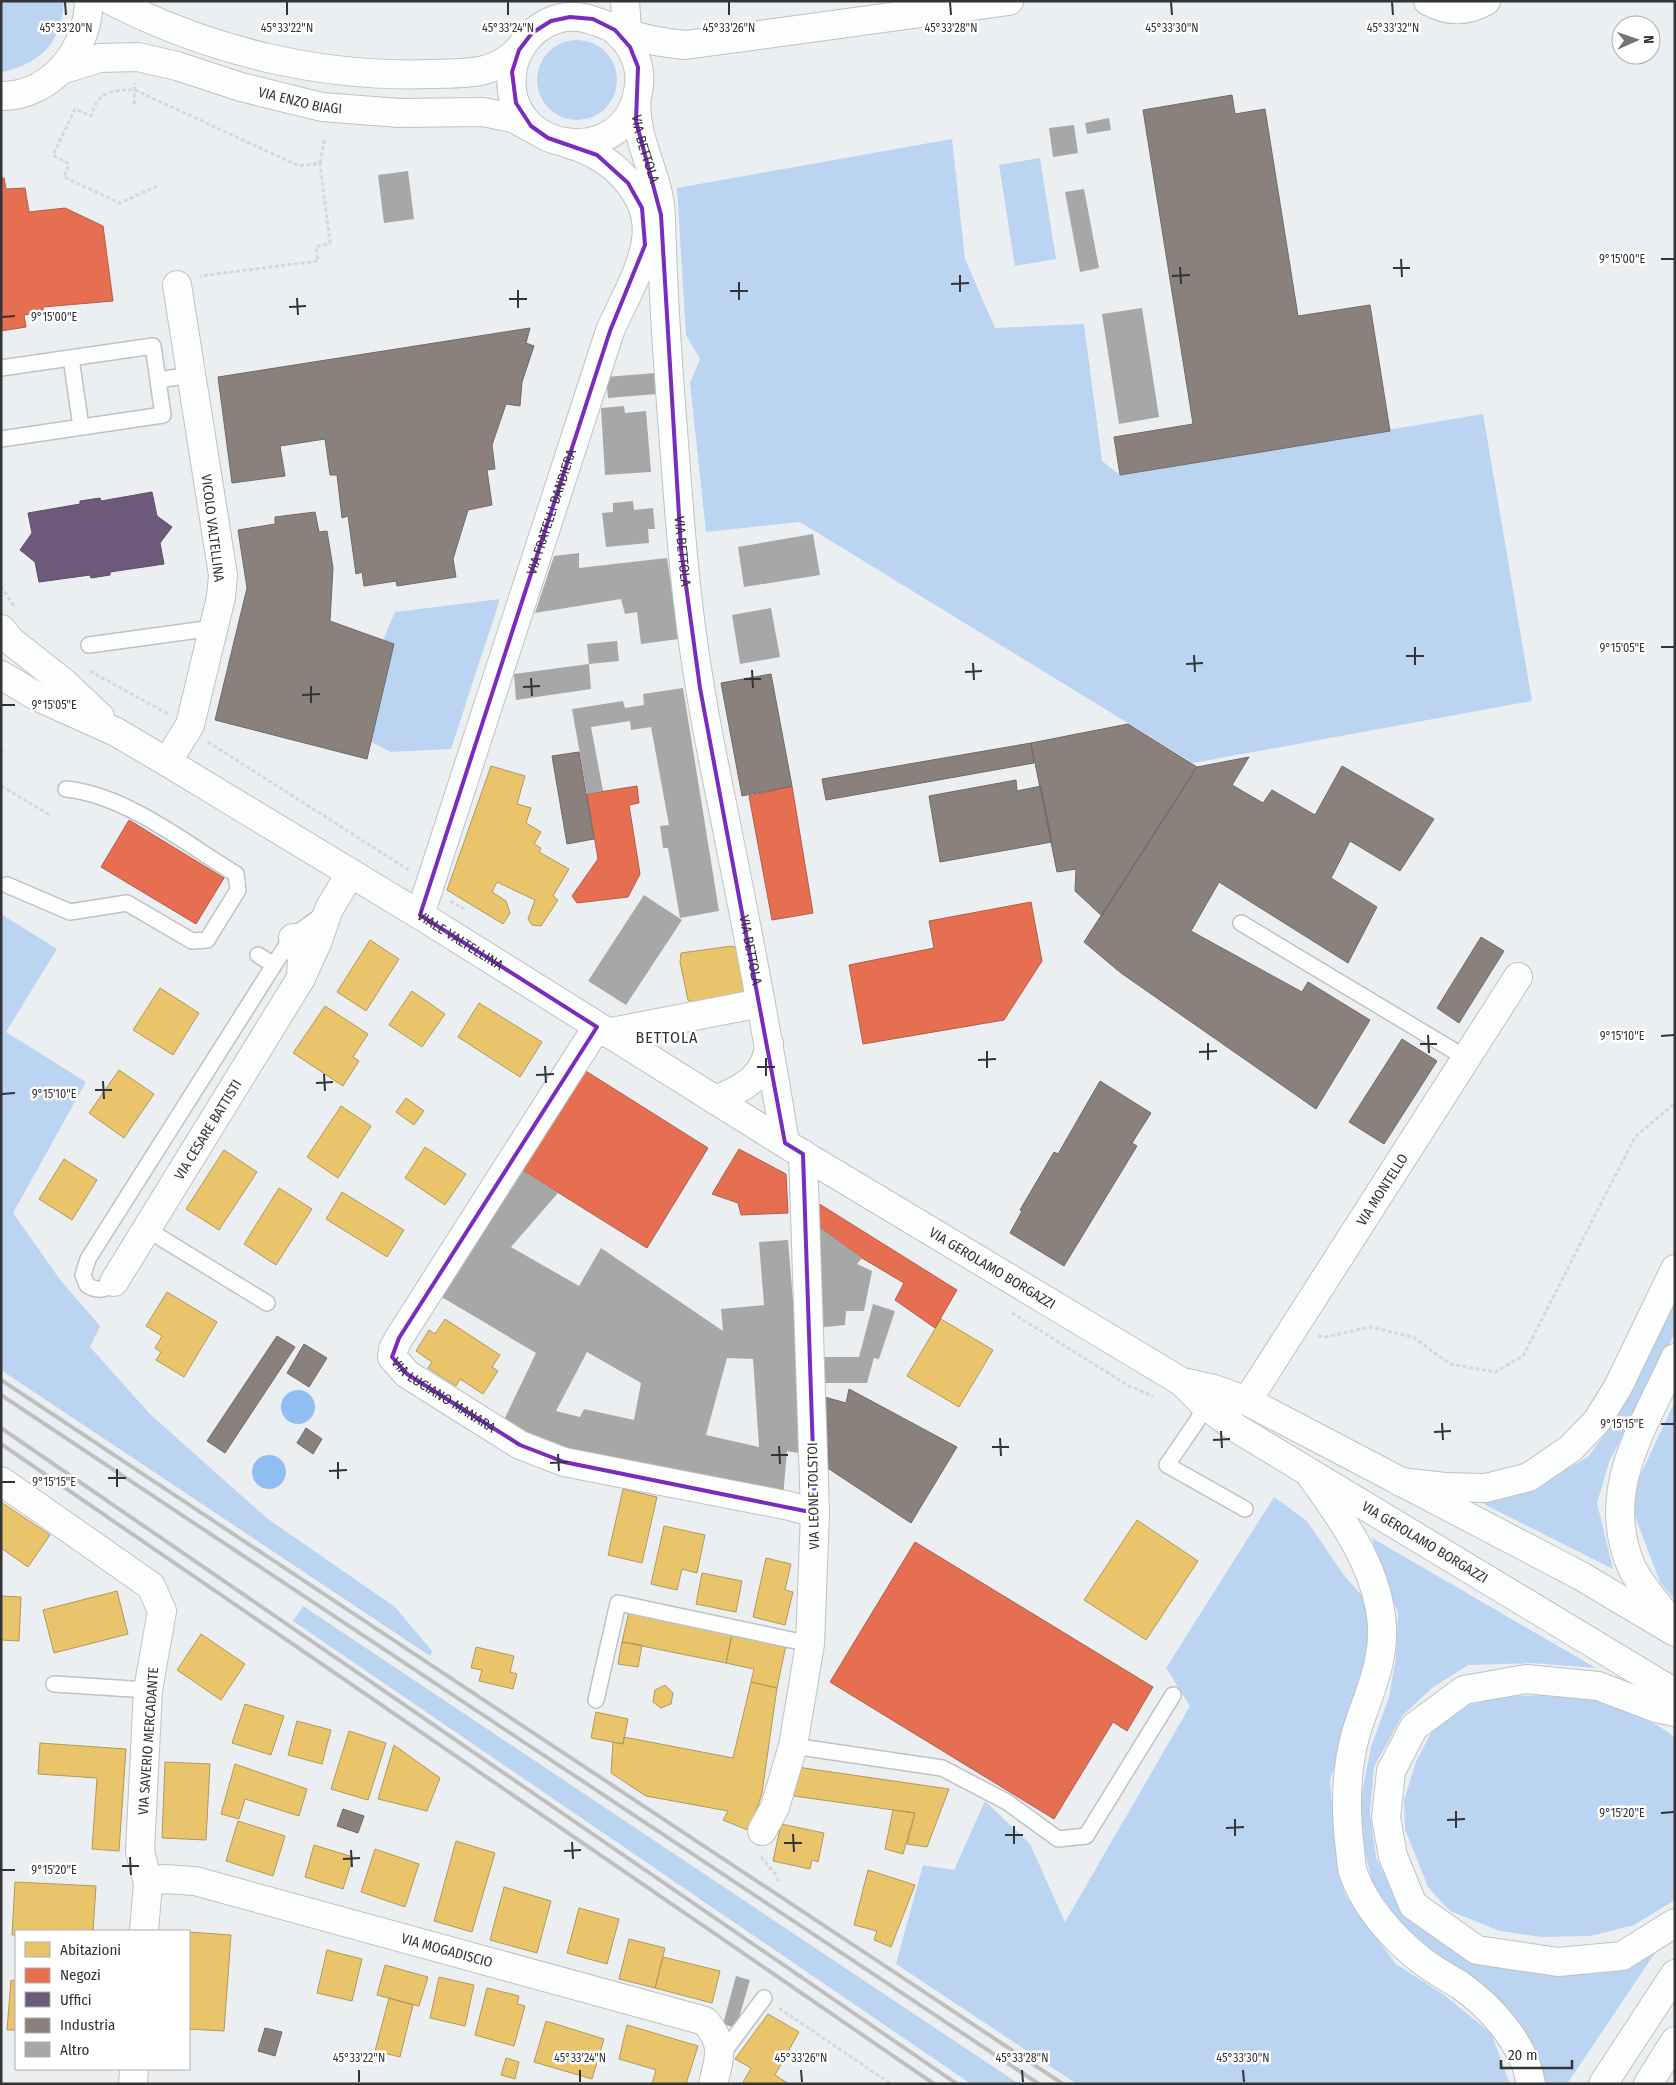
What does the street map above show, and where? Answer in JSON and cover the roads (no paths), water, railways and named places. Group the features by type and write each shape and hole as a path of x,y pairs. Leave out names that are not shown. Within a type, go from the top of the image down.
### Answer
{"main road":[{"path":"1,96 12,96 40,87 64,69 80,45 88,16 88,1"},
{"path":"112,1 144,18 256,55 333,70 409,75 478,72 502,64 521,47 532,33 546,23 562,18 578,17 593,19 668,44 685,45 1009,1"},
{"path":"624,1 617,26 638,67 637,96"},
{"path":"1428,1 1440,7 1456,9 1474,6 1486,1"},
{"path":"521,47 513,70 514,95 523,117 538,132 552,140 568,144 586,143 611,133 629,115 637,96 656,65 685,45"},
{"name":"VIA ENZO BIAGI","path":"64,69 100,58 138,57 177,66 241,87 322,107 399,113 483,112 513,118 538,132"},
{"name":"VIA BETTOLA","path":"637,96 637,129 654,178 662,215 667,363 682,549 702,697 769,1044 794,1148"},
{"name":"VIA FRATELLI BANDIERA","path":"420,915 610,331 645,245 646,232 642,208 628,183 597,155 568,144"},
{"name":"VICOLO VALTELLINA","path":"168,762 190,725 221,597 223,575 177,285"},
{"name":"VIALE VALTELLINA","path":"1,629 11,641 63,682 116,732"},
{"name":"VIALE VALTELLINA","path":"1,675 36,696 116,732 168,762 420,915 566,1008 794,1148"},
{"name":"VIA CESARE BATTISTI","path":"114,1282 148,1230 301,978 318,943 329,909 350,874"},
{"path":"293,938 302,958 301,978"},
{"name":"VIA MONTELLO","path":"1247,1401 1518,977"},
{"name":"VIA BETTOLA","path":"602,1030 761,1003"},
{"name":"VIA LUCIANO MANARA","path":"602,1030 399,1338 392,1349 392,1357 407,1374 520,1445 564,1462 790,1506 815,1513"},
{"name":"VIA BETTOLA","path":"715,1100 737,1090 758,1074 766,1063 769,1044"},
{"name":"VIA LEONE TOLSTOI","path":"762,1831 775,1807 793,1746 810,1644 815,1513 794,1148"},
{"name":"VIA GEROLAMO BORGAZZI","path":"794,1148 1182,1382 1210,1397 1236,1428 1675,1693"},
{"path":"1400,1482 1446,1487 1486,1488 1529,1477 1571,1448 1597,1421 1618,1387 1675,1269"},
{"path":"1675,1358 1636,1437 1619,1496 1622,1537 1633,1569 1675,1626"},
{"name":"VIA GEROLAMO BORGAZZI","path":"1210,1397 1247,1401 1581,1576 1675,1632"},
{"path":"1309,1473 1357,1545 1377,1593 1382,1618 1382,1646 1378,1672 1357,1732 1347,1776 1346,1812 1353,1872 1370,1905 1396,1938 1422,1961 1461,1986 1493,2014 1510,2035 1521,2054 1531,2084"},
{"name":"VIA SAVERIO MERCADANTE","path":"1,1481 151,1586 162,1611 148,1690 140,1852 148,1883 144,1930"},
{"path":"1675,1712 1656,1708 1598,1686 1526,1679 1464,1690 1414,1727 1391,1771 1386,1818 1393,1856 1413,1905 1477,1950 1558,1962 1622,1956 1675,1923"},
{"name":"VIA MOGADISCIO","path":"148,1883 164,1879 194,1881 705,2021 717,2035 719,2058"},
{"path":"1604,2084 1675,1974"},
{"path":"1648,2084 1675,2041"},
{"path":"713,2084 719,2058"},
{"path":"133,2084 134,2070"}],"lane":[{"path":"1,368 153,346 163,415 1,439"},
{"path":"70,358 81,427"},
{"path":"158,380 191,375"},
{"path":"89,646 213,628"},
{"path":"6,885 70,912 127,903 192,941 207,940 238,890 236,874 120,802 81,791 66,789"},
{"path":"114,1282 107,1288 99,1290 87,1285 83,1275 88,1259 274,965 293,938 329,909"},
{"path":"1241,923 1466,1058"},
{"path":"258,955 274,965"},
{"path":"148,1230 267,1303"},
{"path":"1210,1397 1167,1465 1245,1509"},
{"path":"596,1700 618,1603 810,1644"},
{"path":"54,1684 148,1690"},
{"path":"793,1746 942,1768 1007,1802 1058,1839 1086,1836 1173,1695"},
{"path":"719,2058 764,1998"}],"water":[{"path":"298,1390 305,1391 310,1395 314,1400 314,1414 310,1419 305,1423 298,1424 291,1423 286,1419 282,1414 281,1407 282,1400 286,1395 291,1391"},
{"path":"269,1455 276,1456 281,1460 285,1465 285,1479 281,1484 276,1488 269,1489 262,1488 257,1484 253,1479 252,1472 253,1465 257,1460 262,1456"}],"railway":[{"path":"1,1380 1063,2084"},
{"path":"1,1395 1039,2084"},
{"path":"1,1428 957,2084"},
{"path":"1,1444 934,2084"}],"district":[{"name":"BETTOLA","path":"667,1037"}]}
